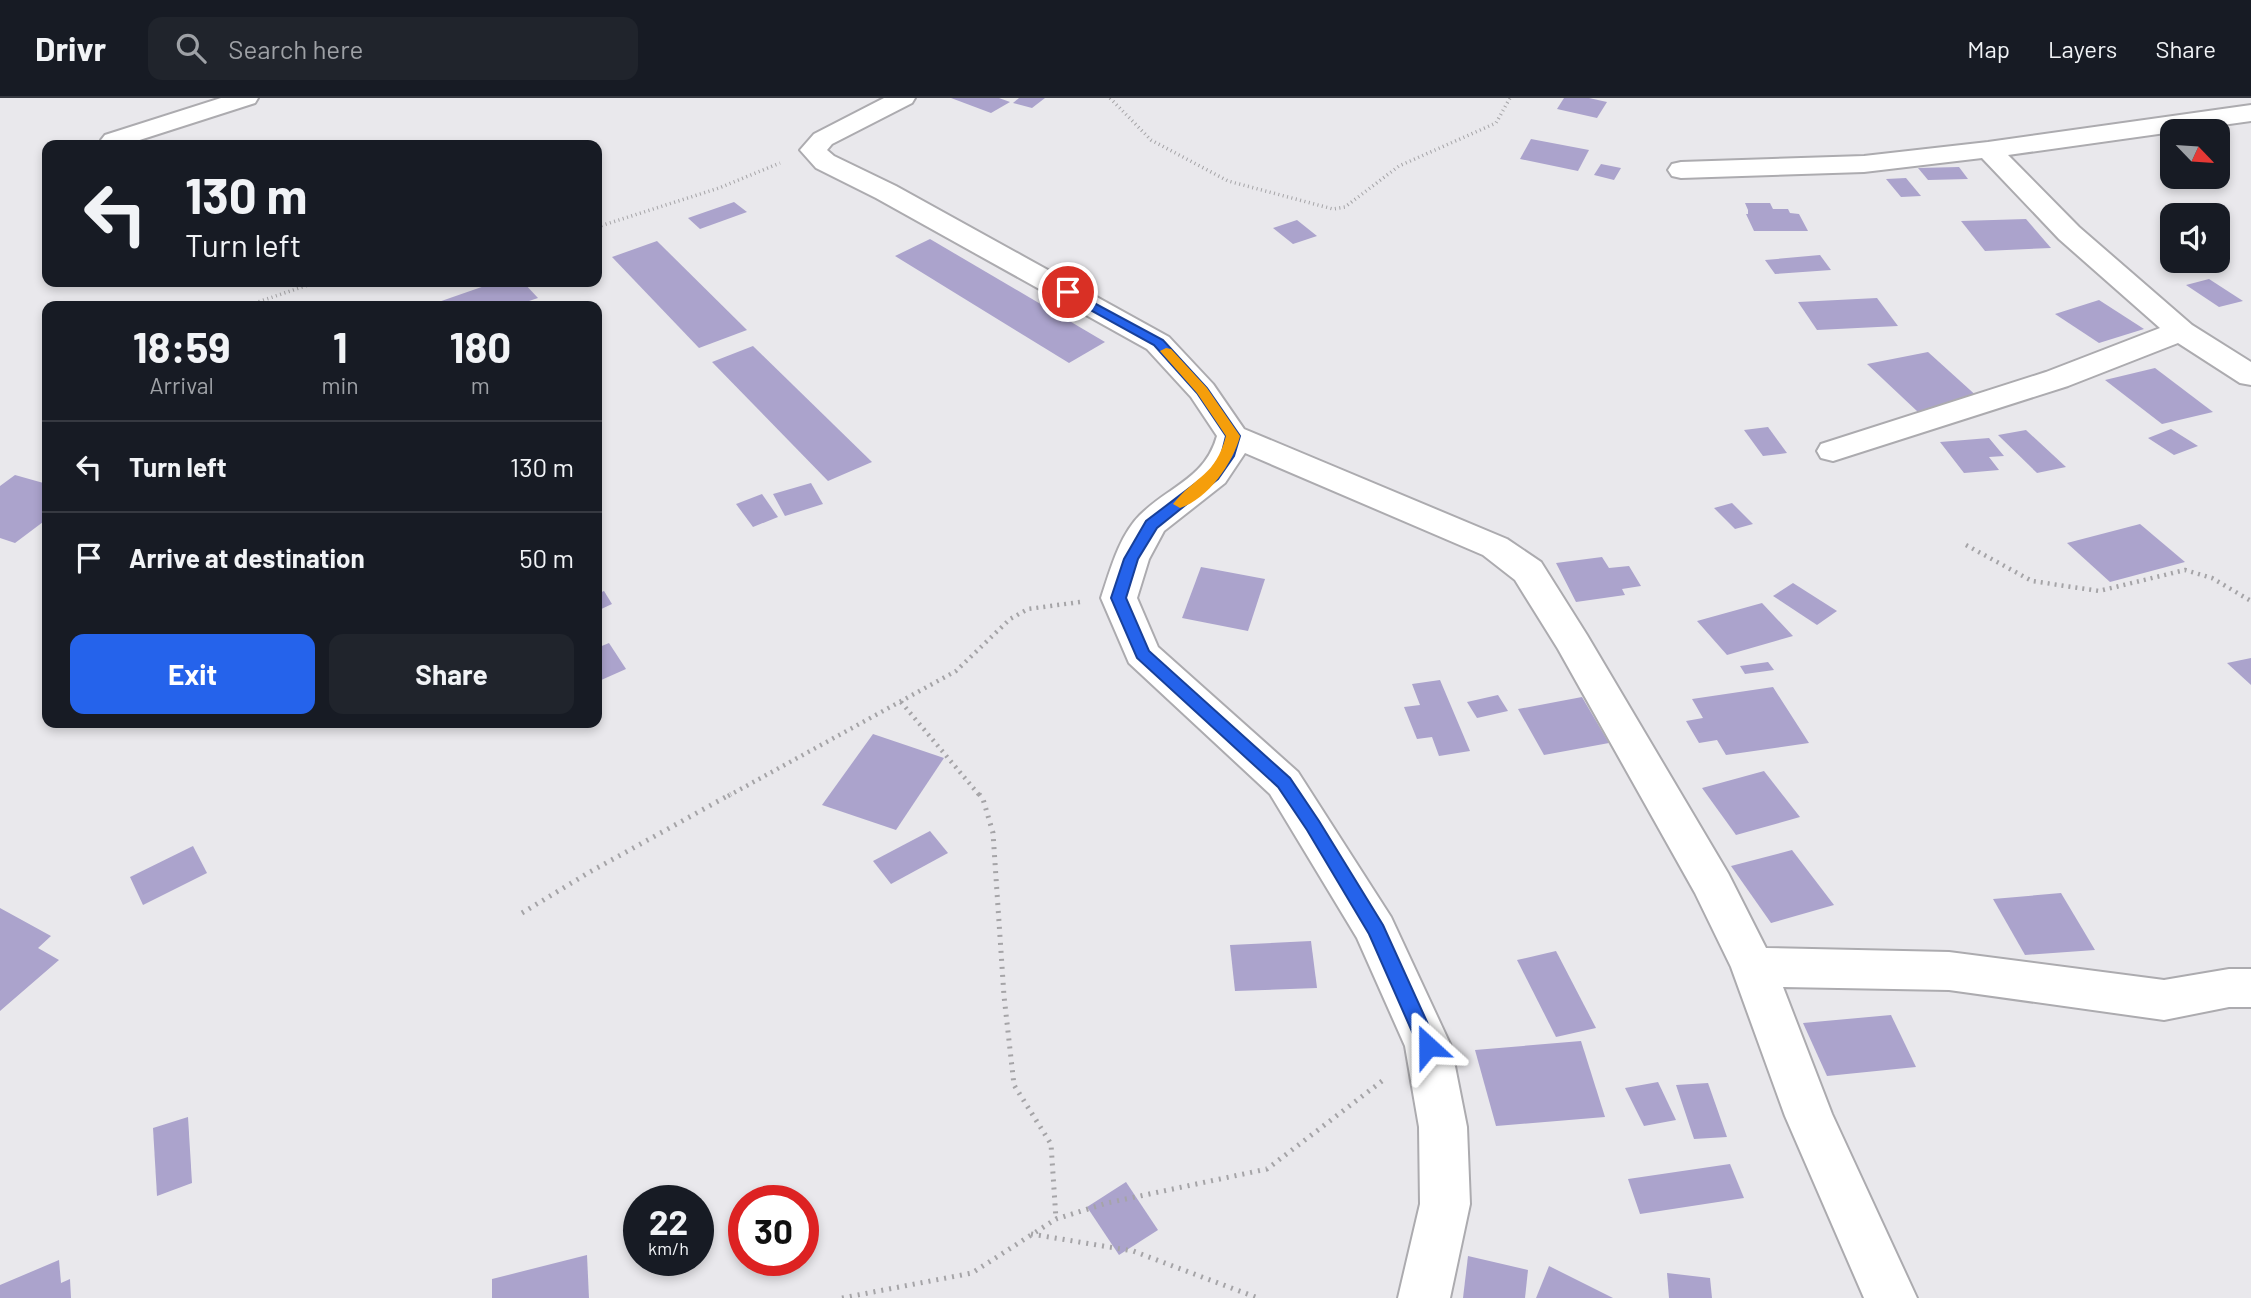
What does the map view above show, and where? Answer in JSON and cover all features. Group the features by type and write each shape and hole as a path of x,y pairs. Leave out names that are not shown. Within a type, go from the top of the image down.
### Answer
{"street":[{"path":"114,140 246,98"},
{"path":"903,98 823,139 813,150 825,162 886,192 1158,343 1202,391 1233,436 1286,461 1495,547 1528,571 1574,644 1713,885 1753,967 1809,1116 1891,1298"},
{"path":"1681,170 1864,164 1988,150 2251,113"},
{"path":"1988,150 2069,233 2181,331 2251,376"},
{"path":"1833,451 2057,379 2181,331"},
{"path":"1233,436 1228,456 1213,476 1152,524 1131,559 1119,598 1142,654 1284,783 1313,825 1376,930 1428,1046 1443,1127 1445,1204 1424,1298"},
{"path":"1753,967 1949,971 2164,1000 2229,988 2251,988"}],"path":[{"path":"1110,98 1151,140 1228,181 1333,209 1345,207 1399,166 1496,122 1510,98"},
{"path":"602,225 719,188 813,150"},
{"path":"261,301 302,287"},
{"path":"1966,545 2032,581 2047,585 2099,592 2185,570 2213,577 2251,601"},
{"path":"522,913 600,866 956,671 1010,619 1028,609 1119,598"},
{"path":"901,702 983,799 993,833 1004,996 1014,1085 1051,1144 1056,1219"},
{"path":"842,1298 972,1273 1056,1219 1107,1203 1267,1169 1428,1046"},
{"path":"1031,1234 1133,1251 1258,1298"}],"building":[{"path":"951,98 999,98 1010,102 991,113"},
{"path":"1019,98 1045,98 1032,108 1013,103"},
{"path":"1564,98 1589,98 1607,102 1597,118 1557,109"},
{"path":"1531,139 1589,150 1578,171 1520,159"},
{"path":"1601,164 1621,168 1614,180 1594,175"},
{"path":"1959,167 1968,179 1928,180 1918,168"},
{"path":"1906,178 1921,196 1901,197 1886,179"},
{"path":"734,202 747,212 700,229 688,218"},
{"path":"1745,203 1770,203 1773,209 1788,209 1790,213 1799,214 1808,231 1754,231 1746,214 1748,210"},
{"path":"2026,219 2051,248 1985,251 1961,221"},
{"path":"1297,220 1317,236 1293,244 1273,228"},
{"path":"930,239 1105,342 1069,363 895,256"},
{"path":"657,241 747,330 699,348 612,257"},
{"path":"1820,255 1831,270 1775,274 1765,260"},
{"path":"2209,279 2243,301 2219,307 2186,285"},
{"path":"482,287 528,287 538,298 529,301 441,301"},
{"path":"1877,298 1898,326 1817,330 1798,302"},
{"path":"2099,300 2144,329 2099,343 2055,314"},
{"path":"753,346 872,462 828,481 712,362"},
{"path":"1928,352 1980,399 1918,412 1867,364"},
{"path":"2155,368 2213,412 2162,424 2105,380"},
{"path":"1768,427 1787,453 1763,456 1744,430"},
{"path":"2171,429 2198,446 2174,455 2148,438"},
{"path":"2026,430 2066,467 2037,473 1998,435"},
{"path":"1989,438 2004,456 1989,457 1999,470 1964,473 1940,442"},
{"path":"15,475 42,483 42,523 15,543 0,538 0,486"},
{"path":"811,483 823,504 785,516 773,494"},
{"path":"762,494 778,517 753,527 736,504"},
{"path":"1732,503 1753,524 1735,529 1714,508"},
{"path":"2140,524 2185,562 2110,582 2067,543"},
{"path":"1602,557 1609,568 1629,566 1641,586 1622,589 1625,595 1576,602 1556,563"},
{"path":"1201,567 1265,579 1248,631 1182,618"},
{"path":"1793,583 1837,611 1817,625 1773,596"},
{"path":"602,592 612,604 602,609"},
{"path":"1762,603 1793,636 1727,655 1697,621"},
{"path":"609,643 626,669 602,680 602,646"},
{"path":"2251,658 2251,685 2227,663"},
{"path":"1768,662 1774,670 1745,674 1740,666"},
{"path":"1440,680 1470,751 1439,756 1432,737 1417,739 1404,707 1420,705 1412,684"},
{"path":"1773,687 1809,743 1726,755 1717,740 1699,743 1686,721 1703,718 1692,699"},
{"path":"1498,695 1508,711 1477,718 1467,702"},
{"path":"1582,697 1609,743 1544,755 1518,709"},
{"path":"873,734 944,758 896,830 822,805"},
{"path":"1764,771 1800,817 1736,835 1702,788"},
{"path":"930,831 948,853 891,884 873,861"},
{"path":"193,846 207,873 143,905 130,877"},
{"path":"1792,850 1834,905 1771,923 1731,866"},
{"path":"2061,893 2095,950 2025,955 1993,899"},
{"path":"0,908 51,936 38,948 59,960 0,1011"},
{"path":"1311,941 1317,988 1235,991 1230,945"},
{"path":"1556,951 1596,1028 1556,1037 1517,960"},
{"path":"1891,1015 1916,1067 1827,1076 1803,1023"},
{"path":"1581,1041 1605,1117 1496,1126 1475,1050"},
{"path":"1658,1082 1676,1120 1644,1126 1625,1088"},
{"path":"1708,1083 1727,1137 1694,1139 1676,1085"},
{"path":"188,1117 192,1183 157,1196 153,1128"},
{"path":"1730,1164 1744,1198 1640,1214 1628,1179"},
{"path":"1126,1182 1158,1230 1119,1255 1087,1207"},
{"path":"587,1255 589,1298 492,1298 492,1279"},
{"path":"1468,1256 1528,1270 1525,1298 1463,1298"},
{"path":"59,1260 61,1283 70,1279 71,1298 0,1298 0,1285"},
{"path":"1549,1266 1613,1298 1536,1298"},
{"path":"1667,1273 1710,1278 1712,1298 1669,1298"}],"slow traffic":[{"path":"1166,351 1202,391 1233,436 1228,456 1213,476 1180,504"}],"route":[{"path":"1068,292 1158,343 1202,391 1233,436 1228,456 1213,476 1152,524 1131,559 1119,598 1142,654 1284,783 1313,825 1376,930 1428,1046"}]}
